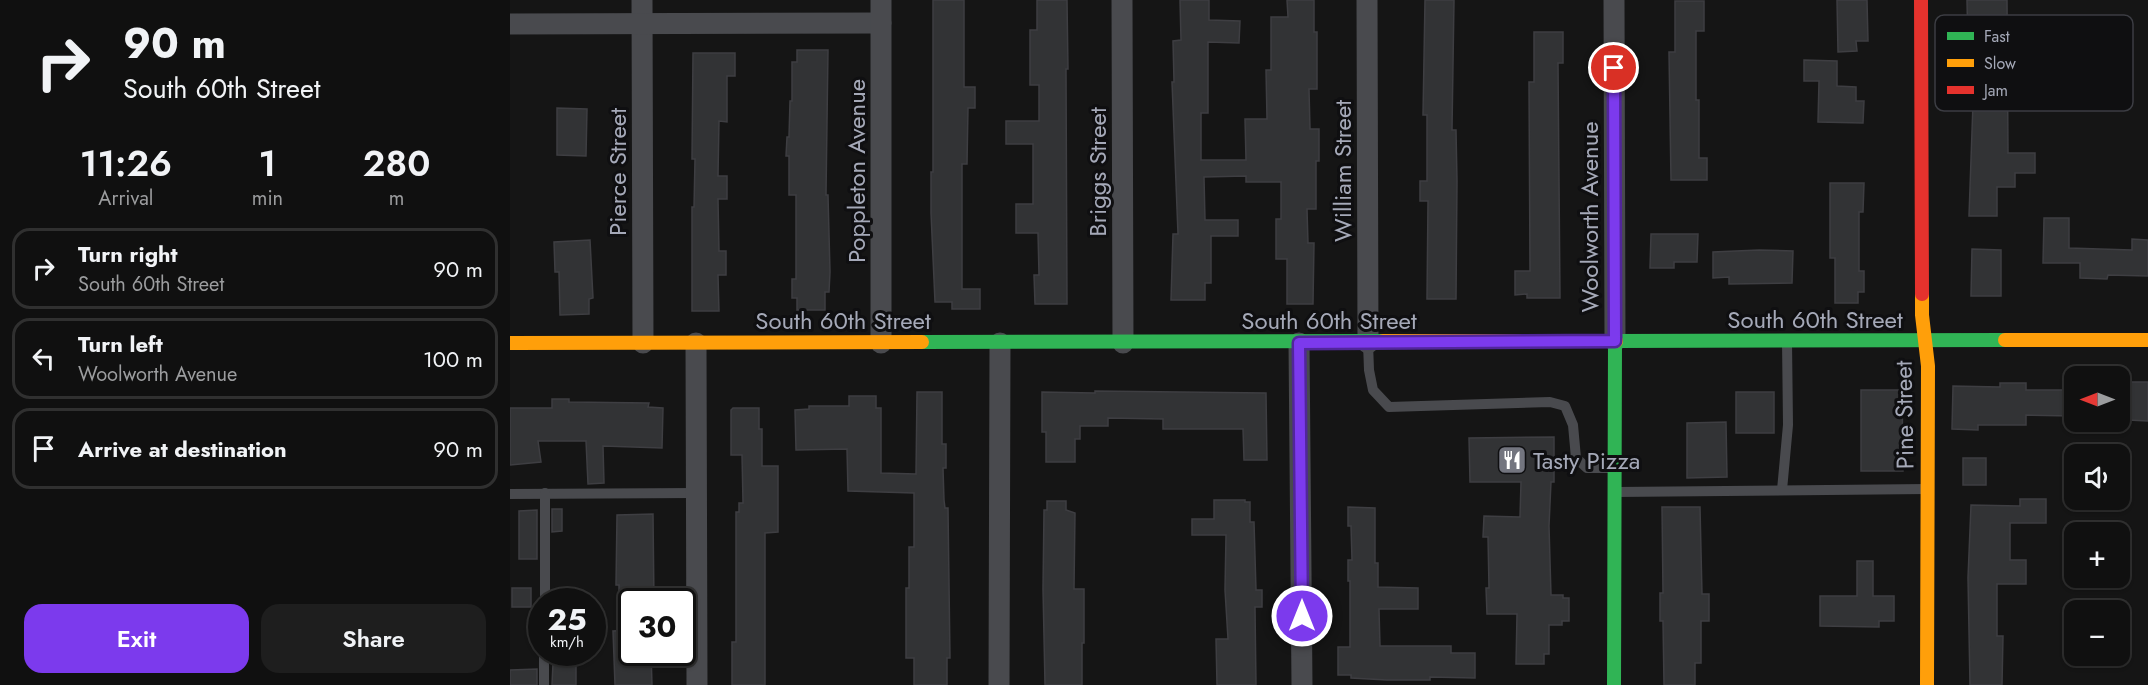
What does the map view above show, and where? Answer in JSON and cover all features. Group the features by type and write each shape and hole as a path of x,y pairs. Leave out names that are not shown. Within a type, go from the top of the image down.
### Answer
{"main road":[{"name":"Pine Street","path":"1921,0 1922,315 1928,366 1927,685"},
{"name":"South 60th Street","path":"510,343 2148,340"},
{"name":"Woolworth Avenue","path":"1614,685 1615,341"}],"street":[{"name":"Pierce Street","path":"642,0 643,343"},
{"name":"Poppleton Avenue","path":"881,0 881,343"},
{"name":"Briggs Street","path":"1122,0 1123,343"},
{"name":"William Street","path":"1367,0 1368,343"},
{"name":"Woolworth Avenue","path":"1614,0 1615,341"},
{"path":"510,24 881,23"},
{"path":"696,343 697,685"},
{"path":"999,685 1000,343"},
{"path":"1299,343 1302,685"}],"lane":[{"path":"1782,490 1788,425 1787,341"},
{"path":"1368,343 1369,370 1373,390 1389,407 1550,402 1564,406 1573,425 1576,458 1587,468 1614,468"},
{"path":"1614,492 1927,489"},
{"path":"545,493 545,588"},
{"path":"510,494 697,493"},
{"path":"544,666 544,685"}],"building":[{"path":"933,0 964,0 964,87 975,87 975,108 968,108 967,164 962,164 962,289 980,289 980,309 952,309 952,302 935,302 931,213"},
{"path":"1037,0 1067,0 1067,304 1035,304 1034,275 1039,275 1038,233 1016,233 1016,204 1033,204 1033,144 1006,144 1006,121 1039,121 1039,85 1030,85 1030,30 1037,30"},
{"path":"1180,0 1209,0 1209,20 1240,21 1239,43 1208,42 1208,113 1201,113 1201,160 1246,160 1245,119 1267,119 1266,70 1271,70 1271,17 1288,17 1287,0 1314,0 1314,32 1317,32 1317,89 1309,89 1310,129 1319,129 1319,161 1316,161 1316,209 1307,209 1308,243 1314,243 1313,304 1287,304 1287,259 1276,259 1276,219 1281,219 1281,182 1246,182 1246,176 1204,177 1205,220 1238,220 1238,236 1211,236 1211,283 1205,283 1205,300 1171,300 1173,234 1178,234 1172,82 1174,82 1173,41 1181,40"},
{"path":"1425,0 1454,0 1452,130 1456,130 1456,299 1427,299 1428,201 1420,201 1420,181 1427,181 1427,115 1423,115"},
{"path":"1837,0 1867,0 1868,41 1856,41 1857,51 1838,52"},
{"path":"1967,0 2007,0 2007,15 1967,15"},
{"path":"1675,1 1704,1 1704,31 1696,31 1696,100 1699,100 1699,158 1707,158 1707,180 1671,180 1669,52 1675,52"},
{"path":"1534,32 1563,32 1563,63 1558,63 1560,298 1527,298 1527,294 1515,295 1515,271 1530,271 1529,82 1534,82"},
{"path":"797,50 828,50 826,195 828,195 830,272 829,292 825,292 825,310 797,310 797,298 792,298 792,279 796,279 796,195 789,195 789,156 786,156 790,101 792,101 792,62 797,62"},
{"path":"693,53 735,53 735,76 727,76 727,122 719,121 718,176 727,176 727,199 718,199 719,251 726,251 726,275 718,275 719,311 692,311 692,207 694,207 695,159 692,159"},
{"path":"1804,60 1837,61 1837,86 1856,87 1856,101 1864,101 1863,123 1818,122 1819,81 1804,81"},
{"path":"557,108 587,109 586,156 557,155"},
{"path":"1973,111 2008,111 2008,153 2035,153 2035,173 2015,173 2015,187 1997,187 1997,216 1969,216"},
{"path":"1830,183 1864,183 1863,212 1859,212 1859,271 1864,271 1864,292 1858,292 1858,303 1835,303 1835,258 1830,258"},
{"path":"2044,218 2069,218 2069,248 2132,250 2132,239 2148,240 2148,276 2108,275 2107,279 2080,278 2080,263 2043,263"},
{"path":"1651,234 1698,234 1697,262 1674,262 1674,268 1650,268"},
{"path":"590,240 593,298 589,299 589,314 560,315 559,272 555,272 554,242"},
{"path":"1972,249 2001,250 2001,296 1971,296"},
{"path":"1793,251 1792,283 1729,284 1729,277 1713,278 1713,252"},
{"path":"2130,382 2148,382 2148,421 2130,420"},
{"path":"2000,383 2026,383 2026,390 2064,390 2064,416 2026,415 2026,425 1978,425 1978,430 1952,429 1953,386 2000,387"},
{"path":"1861,390 1902,390 1903,471 1861,471"},
{"path":"1095,391 1266,393 1267,460 1244,460 1243,429 1163,429 1163,419 1108,418 1108,426 1080,426 1080,439 1075,439 1075,462 1046,462 1046,432 1042,432 1042,392 1095,393"},
{"path":"917,392 942,392 942,444 946,444 946,468 943,468 944,500 945,508 948,508 950,658 947,658 947,685 914,685 914,658 906,658 906,588 909,588 909,547 914,547 914,493 848,491 847,449 796,450 795,410 809,409 809,406 849,406 849,396 876,396 876,408 881,408 881,473 916,474"},
{"path":"1736,392 1774,392 1774,433 1736,433"},
{"path":"552,399 569,399 569,402 649,403 648,407 663,408 662,448 603,446 604,483 588,484 586,441 538,441 541,462 510,465 510,408 552,408"},
{"path":"733,408 759,408 759,429 762,429 762,466 778,466 778,532 765,533 765,685 732,685 732,642 736,642 736,512 739,512 739,503 743,503 742,455 731,455 731,410"},
{"path":"1726,422 1727,477 1687,478 1687,423"},
{"path":"1554,437 1554,482 1551,482 1549,526 1551,595 1563,595 1563,598 1569,598 1569,621 1562,621 1562,625 1549,625 1549,654 1544,654 1544,664 1516,664 1517,614 1487,614 1488,537 1483,537 1484,516 1520,517 1521,482 1470,482 1469,438"},
{"path":"1963,458 1986,458 1986,485 1963,485"},
{"path":"2020,499 2046,499 2046,523 2010,523 2010,560 2026,560 2026,584 1997,584 1997,636 2003,636 2002,685 1970,685 1968,578 1971,505 2020,506"},
{"path":"1214,500 1250,502 1250,522 1254,522 1256,590 1262,590 1262,607 1255,607 1256,685 1217,685 1216,639 1228,639 1225,590 1226,535 1192,535 1192,519 1214,519"},
{"path":"1047,501 1066,501 1066,510 1075,513 1074,589 1084,589 1082,685 1045,685 1043,589 1044,510 1047,510"},
{"path":"1348,507 1375,508 1375,563 1378,563 1378,587 1418,588 1418,609 1379,609 1380,646 1451,646 1451,653 1475,653 1475,678 1430,677 1430,680 1387,680 1338,675 1338,647 1350,647 1348,560 1352,560"},
{"path":"1662,507 1700,507 1702,594 1709,594 1709,621 1701,621 1701,663 1695,663 1695,685 1664,685 1663,621 1660,621 1660,593 1663,593"},
{"path":"552,509 562,509 562,531 552,532"},
{"path":"537,510 537,559 519,559 519,511"},
{"path":"653,514 654,588 619,588 619,585 616,585 617,515"},
{"path":"1857,561 1873,561 1873,596 1894,596 1894,621 1879,621 1879,627 1820,626 1820,596 1857,596"},
{"path":"512,588 528,588 528,607 512,607"},
{"path":"613,631 618,631 618,666 651,666 652,685 615,685"},
{"path":"553,666 576,666 576,685 552,685"},
{"path":"537,669 537,685 510,685 510,670"}],"traffic: fast":[{"path":"1616,341 2005,340"},
{"path":"922,342 1383,341"},
{"path":"1614,685 1615,341"}],"traffic: slow":[{"path":"1922,294 1928,366 1927,685"},
{"path":"2005,340 2148,340"},
{"path":"1383,341 1616,341"},
{"path":"510,343 922,342"}],"traffic: jam":[{"path":"1921,0 1922,294"}],"place":[{"name":"Tasty Pizza","path":"1512,460"}],"route":[{"path":"1302,616 1299,343 1615,341 1614,68"}]}
